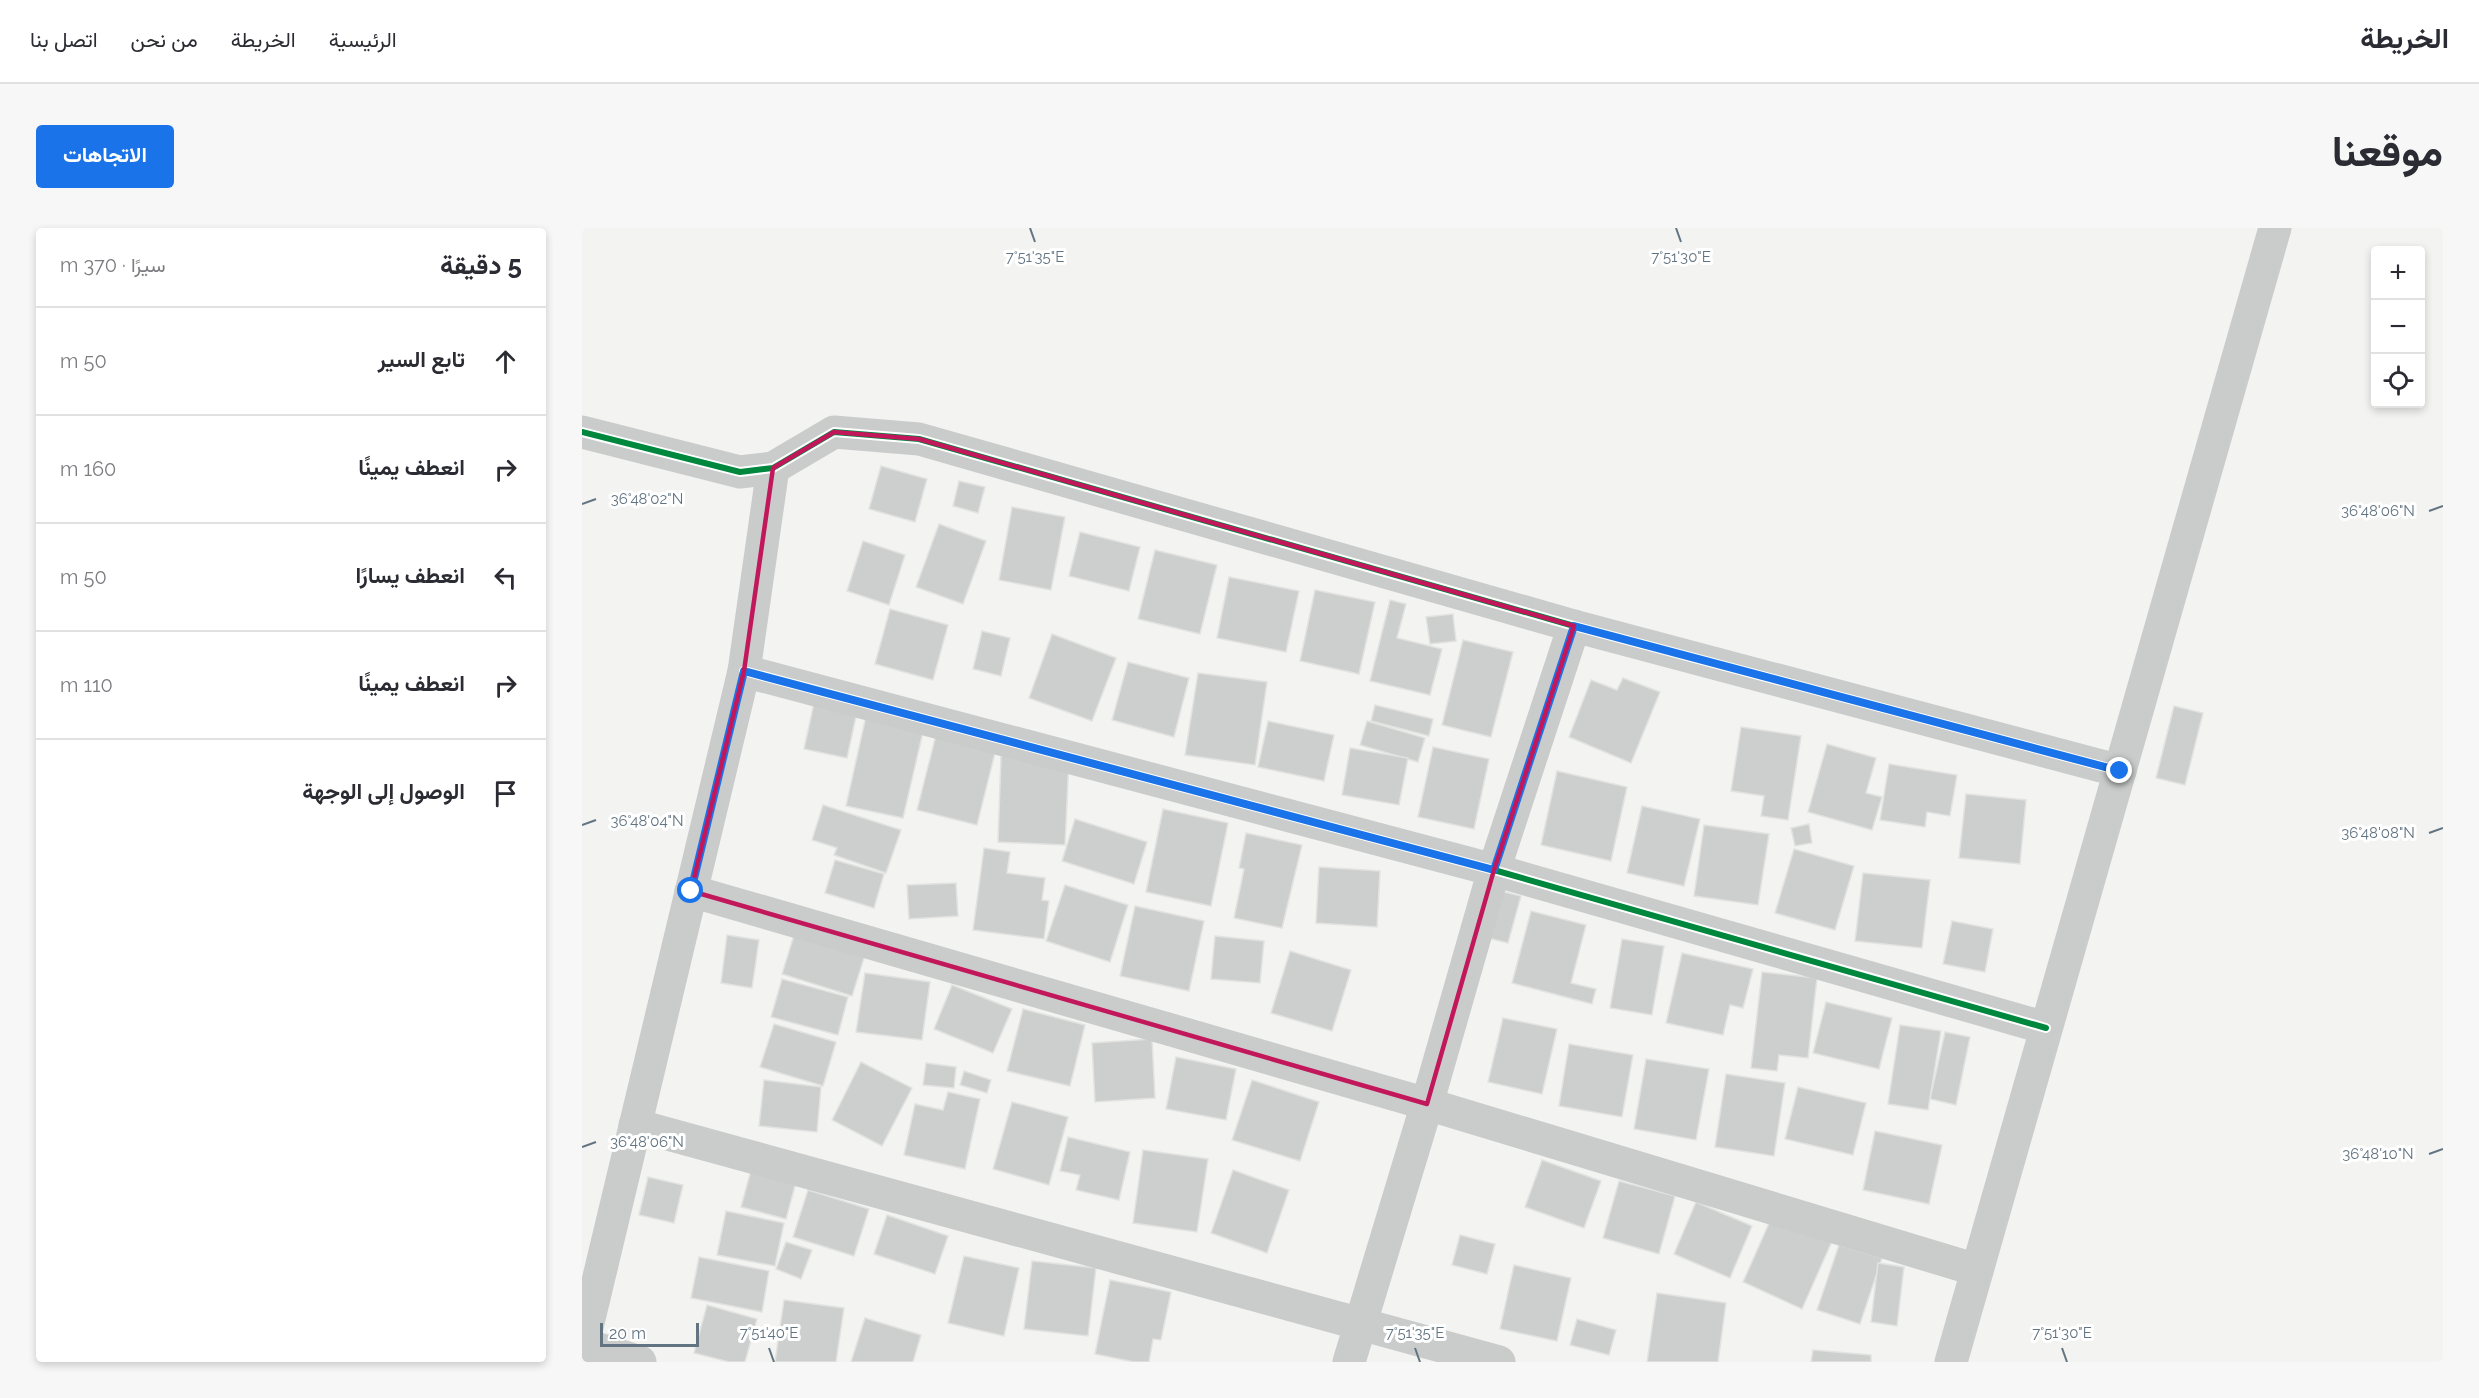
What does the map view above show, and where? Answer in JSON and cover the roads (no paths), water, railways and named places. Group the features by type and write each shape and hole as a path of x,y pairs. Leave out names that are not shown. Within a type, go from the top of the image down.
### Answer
{"street":[{"path":"1951,1362 2275,228"},
{"path":"582,432 740,472 773,468 834,432 919,439 1574,626 2120,771"},
{"path":"640,1362 582,1346 744,671 773,468"},
{"path":"1349,1362 1427,1104 1494,870 1574,626"},
{"path":"744,671 1494,870 2046,1028"},
{"path":"691,891 1427,1104 1977,1270"},
{"path":"635,1125 1499,1362"}]}
